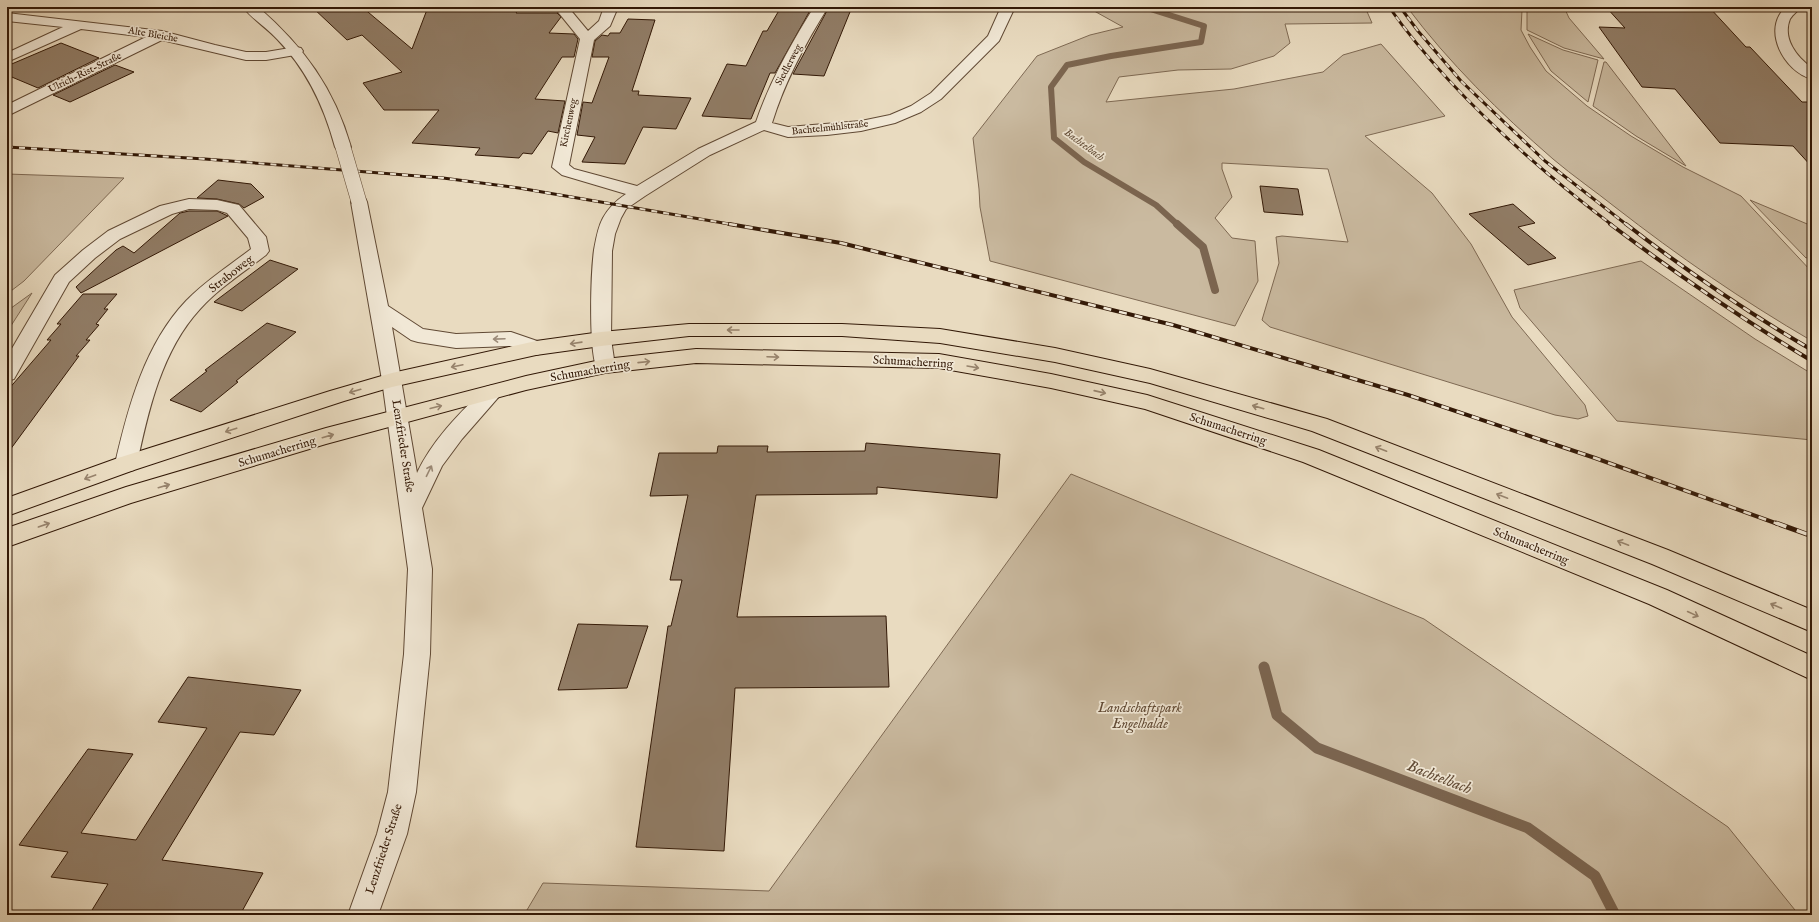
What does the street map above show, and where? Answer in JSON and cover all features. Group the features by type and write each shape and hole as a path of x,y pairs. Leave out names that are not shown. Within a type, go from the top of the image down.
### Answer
{"main road":[{"path":"7,507 126,464 337,396 392,380 536,348 601,339 689,330 842,330 940,336 1056,355 1150,376 1319,425 1660,557 1812,621"},
{"name":"Schumacherring","path":"7,538 126,496 398,416 526,383 605,366 696,356 939,361 1050,381 1147,402 1311,456 1658,597 1812,668"}],"street":[{"name":"Lenzfrieder Straße","path":"250,7 271,25 296,51 323,91 330,107 343,147 359,202 380,310 412,506 420,569 417,654 402,792 392,834 363,915"},
{"path":"561,7 587,39 605,22 610,7"},
{"name":"Siedlerweg","path":"763,125 771,98 792,57 822,7"},
{"name":"Bachtelmühlstraße","path":"763,125 788,132 827,130 861,126 895,118 916,109 936,96 994,38 1008,7"},
{"path":"1794,7 1783,20 1781,38 1793,59 1812,75"},
{"name":"Alte Bleiche","path":"7,17 78,26 134,30 246,56 266,56 296,51"},
{"path":"7,58 78,26"},
{"name":"Ulrich-Rist-Straße","path":"7,111 162,36"},
{"name":"Kirchenweg","path":"587,39 560,167 568,172 639,192"},
{"path":"605,366 601,339 602,270 606,234 612,218 620,206 639,192 704,152 763,125"},
{"name":"Straboweg","path":"7,374 62,279 89,254 114,235 166,210 189,204 217,205 234,209 257,237 260,251 217,283 192,306 170,336 149,381 126,464"},
{"path":"380,310 418,335 456,341 511,338 536,348"},
{"path":"412,506 433,462 445,445 454,433 493,392"}],"green space":[{"path":"1087,7 1365,7 1372,23 1285,24 1290,43 1274,56 1231,69 1178,70 1119,77 1106,102 1234,89 1323,72 1343,55 1381,44 1445,116 1365,136 1432,193 1471,244 1512,317 1585,405 1588,416 1578,419 1555,415 1270,327 1262,320 1279,263 1276,237 1282,236 1348,242 1328,169 1222,163 1222,169 1232,197 1215,218 1232,238 1255,241 1258,281 1235,326 990,261 980,207 973,138 1037,56 1090,35 1123,27"},
{"path":"1407,7 1564,7 1569,18 1604,59 1564,48 1527,30 1527,11 1522,10 1521,30 1546,71 1587,106 1631,136 1683,167 1741,196 1812,272 1812,341 1736,294 1687,260 1639,225 1533,142 1458,68"},
{"path":"1528,34 1563,50 1598,60 1588,102 1551,71"},
{"path":"1604,62 1606,62 1686,166 1636,136 1593,106"},
{"path":"7,174 124,178 24,281 7,294"},
{"path":"1750,200 1812,226 1812,256 1806,258"},
{"path":"1641,261 1755,339 1812,374 1812,440 1617,421 1520,308 1514,290"},
{"path":"32,293 7,332 7,311"},
{"name":"Landschaftspark Engelhalde","path":"1071,474 1424,619 1728,827 1799,915 524,915 543,883 769,891"}],"building":[{"path":"312,7 362,7 412,49 428,7 520,7 516,13 557,13 561,17 549,33 574,34 578,39 574,57 562,57 535,99 565,101 558,133 548,131 532,154 523,153 519,158 475,155 480,148 412,143 439,110 384,110 363,83 402,72 362,35 347,40"},
{"path":"781,7 812,7 775,73 770,73 751,119 702,116 727,64 746,66 763,31 767,31"},
{"path":"829,7 852,7 824,76 793,74"},
{"path":"1606,7 1709,7 1746,47 1750,47 1802,102 1812,102 1812,167 1793,146 1720,143 1675,89 1642,87 1599,27 1625,28"},
{"path":"628,19 655,20 632,91 639,91 638,95 691,98 676,129 643,127 625,164 582,162 595,137 577,135 583,102 592,103 609,57 592,57 595,41 602,35 608,36 610,33 620,33"},
{"path":"61,43 99,58 38,88 7,75 7,66"},
{"path":"115,65 134,72 70,102 53,95"},
{"path":"218,180 251,184 264,197 244,208 239,204 217,199 197,198"},
{"path":"1260,186 1298,189 1303,215 1264,212"},
{"path":"1513,204 1535,223 1518,227 1556,258 1528,265 1469,214"},
{"path":"189,211 217,211 228,216 81,293 76,287 116,250 123,246 134,253 180,213"},
{"path":"270,260 298,269 242,311 214,302"},
{"path":"83,294 117,294 104,309 108,309 96,324 99,325 86,340 90,340 76,356 79,356 7,454 7,391 51,340 47,340 61,324 57,324"},
{"path":"267,323 296,332 201,412 170,400 207,371 205,370"},
{"path":"866,443 1000,454 997,498 877,487 877,494 756,495 737,617 886,616 889,687 735,688 724,851 636,847 668,626 671,626 682,580 670,580 688,495 650,496 659,453 717,453 718,446 768,446 767,452 865,451"},
{"path":"578,624 648,626 627,688 558,690"},
{"path":"188,677 301,690 274,735 240,732 162,860 263,873 240,915 89,915 108,884 51,877 68,852 19,845 88,749 133,754 81,833 136,840 207,728 158,722"}],"waterway":[{"name":"Bachtelbach","path":"1144,7 1204,26 1201,42 1111,56 1067,65 1051,87 1054,138 1084,162 1156,205 1178,225"},
{"name":"Bachtelbach","path":"1177,224 1203,247 1215,290"},
{"name":"Bachtelbach","path":"1264,667 1277,715 1317,748 1528,828 1595,876 1615,915"}],"railway":[{"path":"1389,7 1437,67 1492,124 1552,177 1612,225"},
{"path":"1400,7 1418,31 1461,81 1545,161 1627,225"},
{"path":"7,147 205,159 443,178 519,188 735,225"},
{"path":"729,224 841,243 1173,325 1408,395 1595,458 1778,524"},
{"path":"1610,224 1709,295 1812,361"},
{"path":"1626,224 1717,290 1812,350"},
{"path":"1776,523 1812,536"}]}
